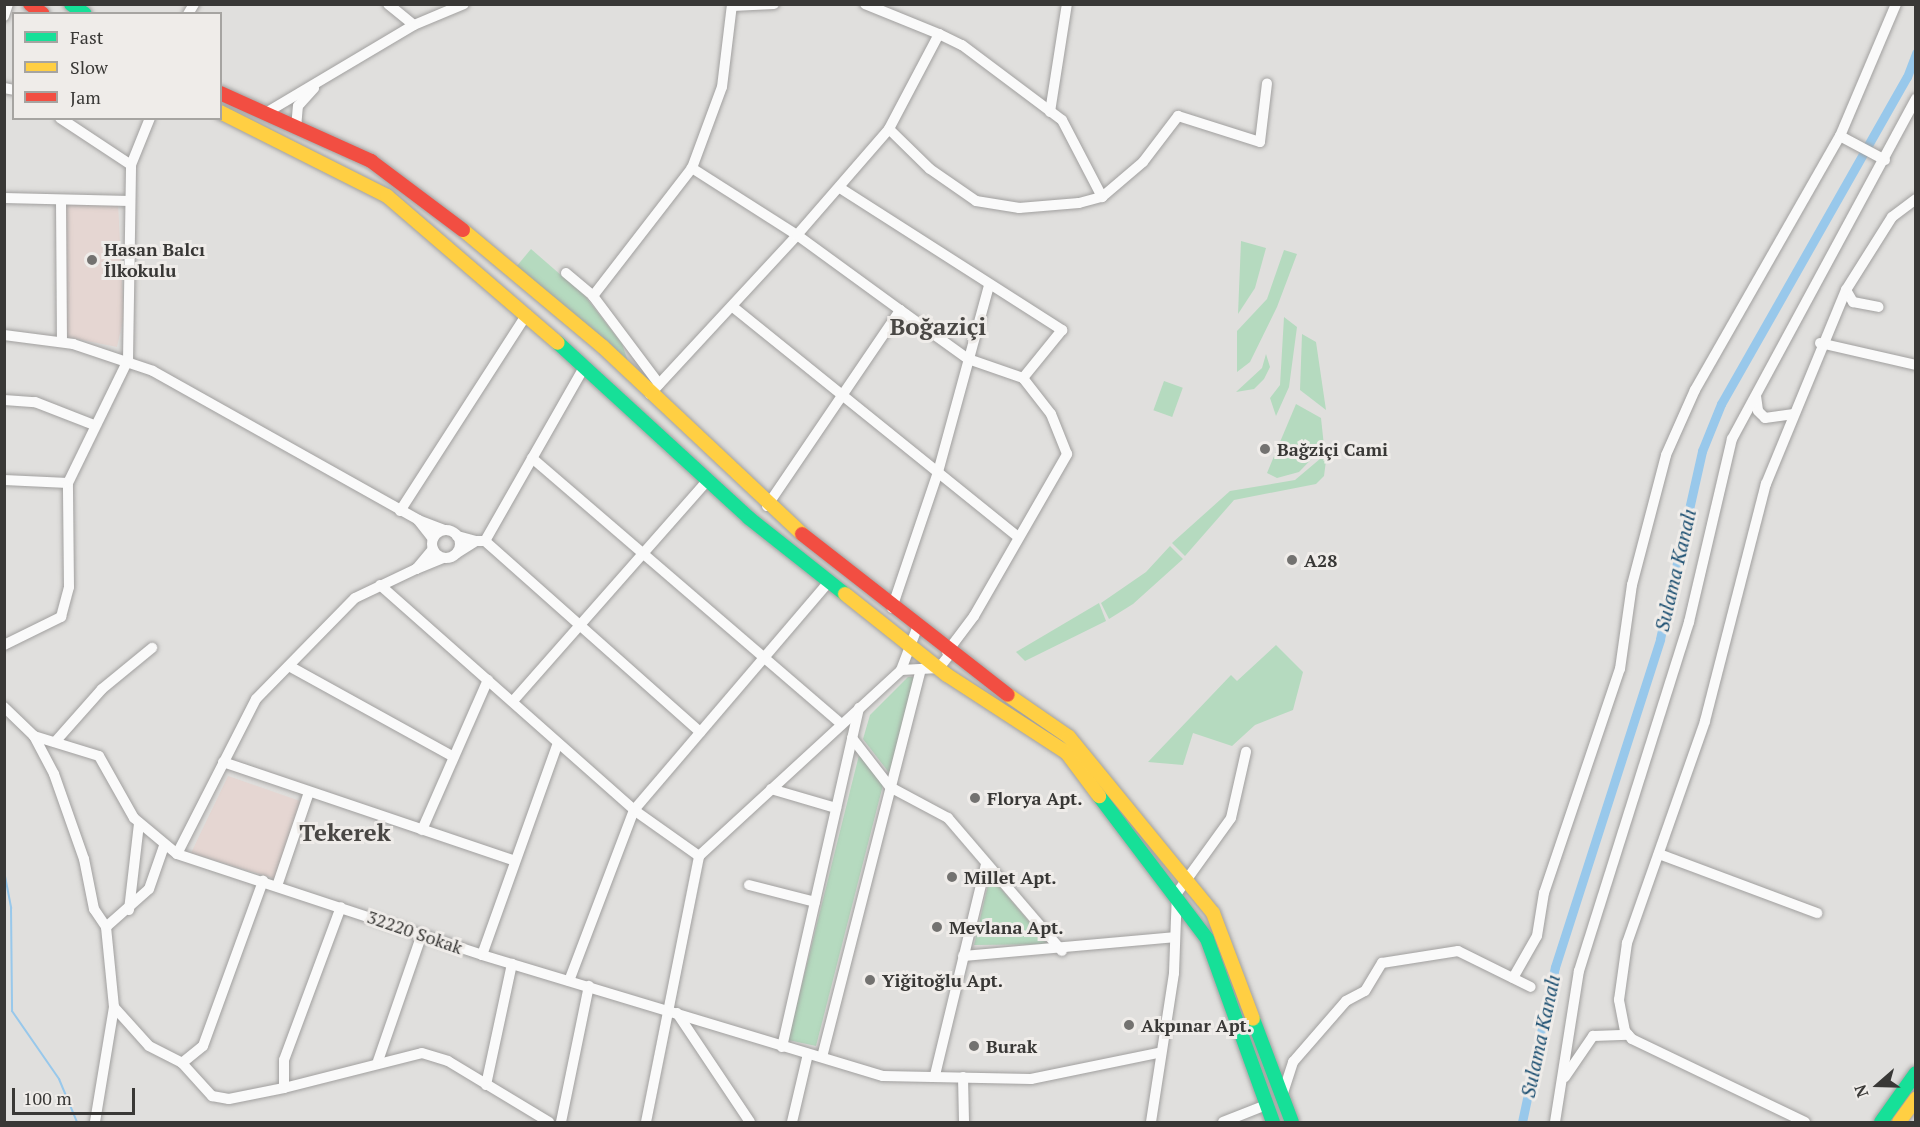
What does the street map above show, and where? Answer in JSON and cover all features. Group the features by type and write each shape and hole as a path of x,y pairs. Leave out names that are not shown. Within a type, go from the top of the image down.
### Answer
{"main road":[{"path":"222,94 370,161 419,193 654,389 767,506 948,653 1069,737 1214,913 1233,954 1292,1122"},
{"path":"222,113 387,196 527,314 709,479 829,582 939,668 1067,753 1177,893 1208,939 1273,1122"},
{"path":"1881,1122 1916,1072"},
{"path":"1899,1122 1916,1099"}],"street":[{"path":"5,15 8,4"},
{"path":"388,4 414,25"},
{"path":"264,114 414,25 464,4"},
{"path":"593,296 692,168 722,87 732,5 774,4"},
{"path":"865,4 963,45 1062,120 1102,197"},
{"path":"1050,112 1067,4"},
{"path":"1513,978 1537,936 1544,893 1620,669 1632,585 1666,455 1695,390 1845,138 1896,4"},
{"path":"566,273 593,296 654,389 733,307 840,188 889,129 939,34"},
{"path":"296,128 298,106 329,74"},
{"path":"889,129 930,169 976,201 1019,208 1102,197 1143,162 1178,116 1260,142 1267,83"},
{"path":"1555,1122 1579,971 1689,622 1732,439 1916,99"},
{"path":"63,120 131,165"},
{"path":"4,645 61,617 69,586 68,483 94,425 128,360 131,165 149,120"},
{"path":"1845,138 1882,159"},
{"path":"692,168 797,235 968,359 1023,378 1052,414 1067,454 1016,535 974,616 939,668 901,670"},
{"path":"840,188 1062,330 1023,378"},
{"path":"4,198 130,201"},
{"path":"1628,1035 1619,1000 1627,943 1705,721 1766,484 1820,343 1846,290 1892,217 1916,199"},
{"path":"61,200 62,342"},
{"path":"892,608 938,472 989,285"},
{"path":"1846,290 1853,302 1879,308"},
{"path":"733,307 1016,535"},
{"path":"767,506 900,310"},
{"path":"400,511 527,314"},
{"path":"4,335 62,342 128,360 400,511 457,536 480,541 579,624 700,732"},
{"path":"1820,343 1916,365"},
{"path":"177,854 256,699 355,598 480,541 532,458 585,366"},
{"path":"1756,396 1758,411 1765,418 1794,414"},
{"path":"4,400 34,402 94,425"},
{"path":"532,458 640,555 841,724"},
{"path":"513,701 709,479"},
{"path":"4,480 68,483"},
{"path":"418,520 443,558"},
{"path":"416,569 444,530"},
{"path":"457,536 457,553"},
{"path":"569,981 634,810 829,582"},
{"path":"380,585 634,810 699,856"},
{"path":"646,1122 673,1011 699,856 901,670 908,642 917,628"},
{"path":"55,742 102,689 152,648"},
{"path":"289,666 454,757"},
{"path":"822,1057 921,669"},
{"path":"422,830 488,680"},
{"path":"4,707 34,736 69,813 94,909 106,927 114,1007 95,1122"},
{"path":"782,1047 859,707"},
{"name":"32220 Sokak","path":"34,736 99,756 139,824 177,854 482,955 883,1076 1031,1079 1158,1053"},
{"path":"852,738 890,787 948,818 1062,951"},
{"path":"482,955 558,743"},
{"path":"1151,1122 1158,1053 1174,973 1177,893 1185,878 1231,818 1246,752"},
{"path":"223,762 515,861"},
{"path":"771,789 836,808"},
{"path":"277,886 309,792"},
{"path":"129,910 139,824"},
{"path":"106,927 129,910 149,889 164,846"},
{"path":"1659,854 1817,913"},
{"path":"935,1076 986,864"},
{"path":"182,1063 203,1046 263,881"},
{"path":"749,885 815,902"},
{"path":"284,1088 284,1060 341,907"},
{"path":"378,1061 422,934"},
{"path":"963,956 1062,951 1174,937"},
{"path":"1282,1096 1293,1062 1346,1001 1365,991 1382,963 1458,951 1531,987"},
{"path":"486,1085 512,964"},
{"path":"561,1122 589,986"},
{"path":"114,1007 148,1046 182,1063 212,1096 229,1099 284,1088 378,1061 422,1053 448,1061 549,1122"},
{"path":"673,1011 750,1122"},
{"path":"1558,1100 1567,1071 1588,1040 1599,1034 1628,1035 1804,1122"},
{"path":"792,1122 808,1054"},
{"path":"963,1077 964,1122"},
{"path":"1223,1122 1266,1105"}],"shaded area":[{"name":"Hasan Balcı İlkokulu","path":"64,204 118,204 124,316 117,347 62,336"},
{"path":"228,776 300,801 276,879 191,853"}],"green space":[{"path":"1241,241 1266,248 1255,288 1238,314"},
{"path":"531,249 585,296 622,344 629,364 516,267"},
{"path":"1284,250 1297,254 1277,307 1250,362 1237,372 1237,331 1267,299"},
{"path":"1284,317 1297,327 1289,387 1276,416 1270,398 1280,385"},
{"path":"1302,334 1316,342 1326,410 1300,390"},
{"path":"1266,354 1270,367 1264,379 1254,389 1236,392 1262,368"},
{"path":"1164,381 1183,388 1172,417 1153,410"},
{"path":"1296,404 1321,418 1324,446 1299,472 1277,478 1267,473"},
{"path":"1327,453 1324,476 1316,484 1234,500 1185,556 1172,543 1230,491 1295,480"},
{"path":"1170,546 1183,559 1133,604 1109,619 1101,603 1146,572"},
{"path":"1099,603 1106,621 1025,661 1016,652"},
{"path":"1276,645 1303,672 1293,710 1255,725 1232,746 1193,733 1183,765 1148,762 1231,675 1237,681"},
{"path":"908,677 915,677 890,774 863,739 870,715"},
{"path":"859,755 883,785 816,1046 788,1040"},
{"path":"990,876 1048,944 974,945"}],"waterway":[{"name":"Sulama Kanalı","path":"1522,1122 1555,967 1660,639 1702,451 1721,404 1907,77 1916,53"},
{"path":"4,871 11,908 12,1011 59,1079 77,1122"}],"traffic: fast":[{"path":"71,4 82,12"},
{"path":"558,343 749,518 845,594"},
{"path":"1099,796 1207,939 1273,1122"},
{"path":"1253,1019 1292,1122"},
{"path":"1881,1122 1916,1073"}],"traffic: slow":[{"path":"222,113 387,196 558,343"},
{"path":"463,230 603,347 802,534"},
{"path":"845,594 947,675 1067,753 1099,796"},
{"path":"1008,695 1069,737 1213,913 1253,1019"},
{"path":"1899,1122 1916,1099"}],"traffic: jam":[{"path":"30,4 40,12"},
{"path":"222,94 371,161 463,230"},
{"path":"802,534 1008,695"}],"place":[{"name":"Hasan Balcı İlkokulu","path":"92,260"},
{"name":"Bağziçi Cami","path":"1265,449"},
{"name":"A28","path":"1292,560"},
{"name":"Florya Apt.","path":"975,798"},
{"name":"Millet Apt.","path":"952,877"},
{"name":"Mevlana Apt.","path":"937,927"},
{"name":"Yiğitoğlu Apt.","path":"870,980"},
{"name":"Akpınar Apt.","path":"1129,1025"},
{"name":"Burak","path":"974,1046"}],"district":[{"name":"Boğaziçi","path":"938,327"},
{"name":"Tekerek","path":"345,833"}]}
